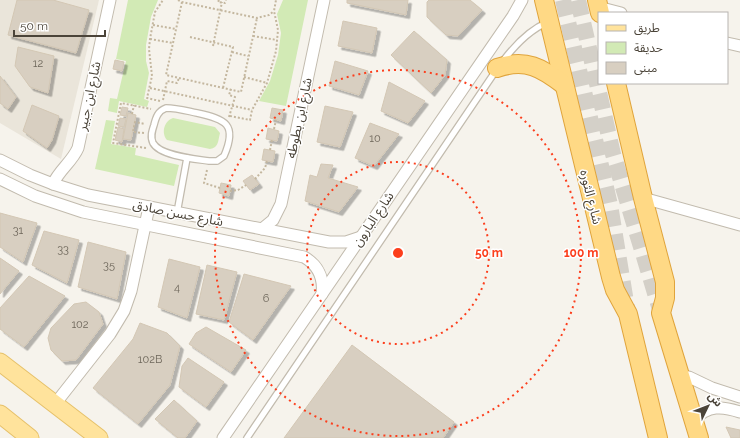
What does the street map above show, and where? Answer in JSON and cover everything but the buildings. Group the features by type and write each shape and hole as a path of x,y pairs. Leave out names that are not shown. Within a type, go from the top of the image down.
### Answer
{"highway":[{"name":"شارع الثوره","path":"544,0 611,277 618,296 628,314 658,438"},
{"path":"498,68 514,64 531,65 546,71 564,85"},
{"path":"616,84 664,282 665,298 661,313 699,438"}],"main road":[{"path":"0,362 99,438"},
{"path":"0,414 30,438"}],"street":[{"name":"شارع ابن جبير","path":"53,184 78,148 110,0"},
{"name":"شارع ابن بطوطه","path":"262,229 273,220 281,204 324,0"},
{"name":"شارع البارون","path":"223,438 513,16 522,0"},
{"path":"598,7 617,12"},
{"path":"728,43 740,46"},
{"name":"شارع حسن صادق","path":"0,160 19,170 53,184 88,195 329,242 346,242 361,237"},
{"name":"شارع حسن صادق","path":"0,179 23,191 59,205 95,215 304,257 314,265 319,272 322,281 322,294"},
{"path":"643,198 740,224"},
{"path":"55,404 110,334 122,316 131,291 149,207"},
{"path":"680,375 689,377 712,388 740,397"},
{"path":"694,420 701,413 714,408 728,408 740,412"}],"lane":[{"name":"شارع البارون","path":"247,438 498,68 527,35 541,25 549,22"},
{"path":"166,108 179,109 218,118 223,121 230,130 230,136 224,156 217,161 210,161 187,158 161,151 154,144 152,135 155,119 160,111 166,108"},
{"path":"177,213 187,158"}],"path":[{"path":"162,102 147,98 152,76 149,49 150,39 155,12 163,0"},
{"path":"178,0 256,18 269,15 274,11"},
{"path":"219,0 218,2 222,2"},
{"path":"222,2 225,3 226,0"},
{"path":"230,116 250,120 252,110 267,83 277,40 278,30 274,11 276,0"},
{"path":"182,2 166,75 241,92 256,18"},
{"path":"213,46 222,2"},
{"path":"153,25 176,29"},
{"path":"253,36 277,40"},
{"path":"190,37 233,47 223,88"},
{"path":"150,39 173,42"},
{"path":"232,52 248,56"},
{"path":"244,77 267,83"},
{"path":"165,89 167,81 178,83 179,78"},
{"path":"150,88 252,110"},
{"path":"227,125 235,97 229,95 231,89"},
{"path":"160,111 121,103 113,142 161,151"},
{"path":"132,114 134,105"},
{"path":"274,130 276,120"},
{"path":"152,135 133,132 135,122 154,126"},
{"path":"270,150 272,140"},
{"path":"210,161 204,183 220,188"},
{"path":"255,179 265,168 267,161"},
{"path":"230,191 238,190 246,185"}],"shaded area":[{"path":"0,0 99,0 61,159 0,123"}],"green space":[{"path":"128,0 158,0 151,17 146,45 146,61 149,73 144,99 149,101 147,107 119,101 117,113 108,111 110,98 117,99 126,61 116,59"},
{"path":"283,0 308,0 286,106 259,101 270,81 278,55 281,33 277,14"},
{"path":"173,118 215,127 220,133 217,145 210,149 167,140 164,134 164,128 167,122"},
{"path":"106,120 115,121 111,144 136,148 135,155 179,165 174,186 95,169"}],"tunnel":[{"path":"563,0 610,205 627,308"},
{"path":"578,0 613,154 661,313"}]}
